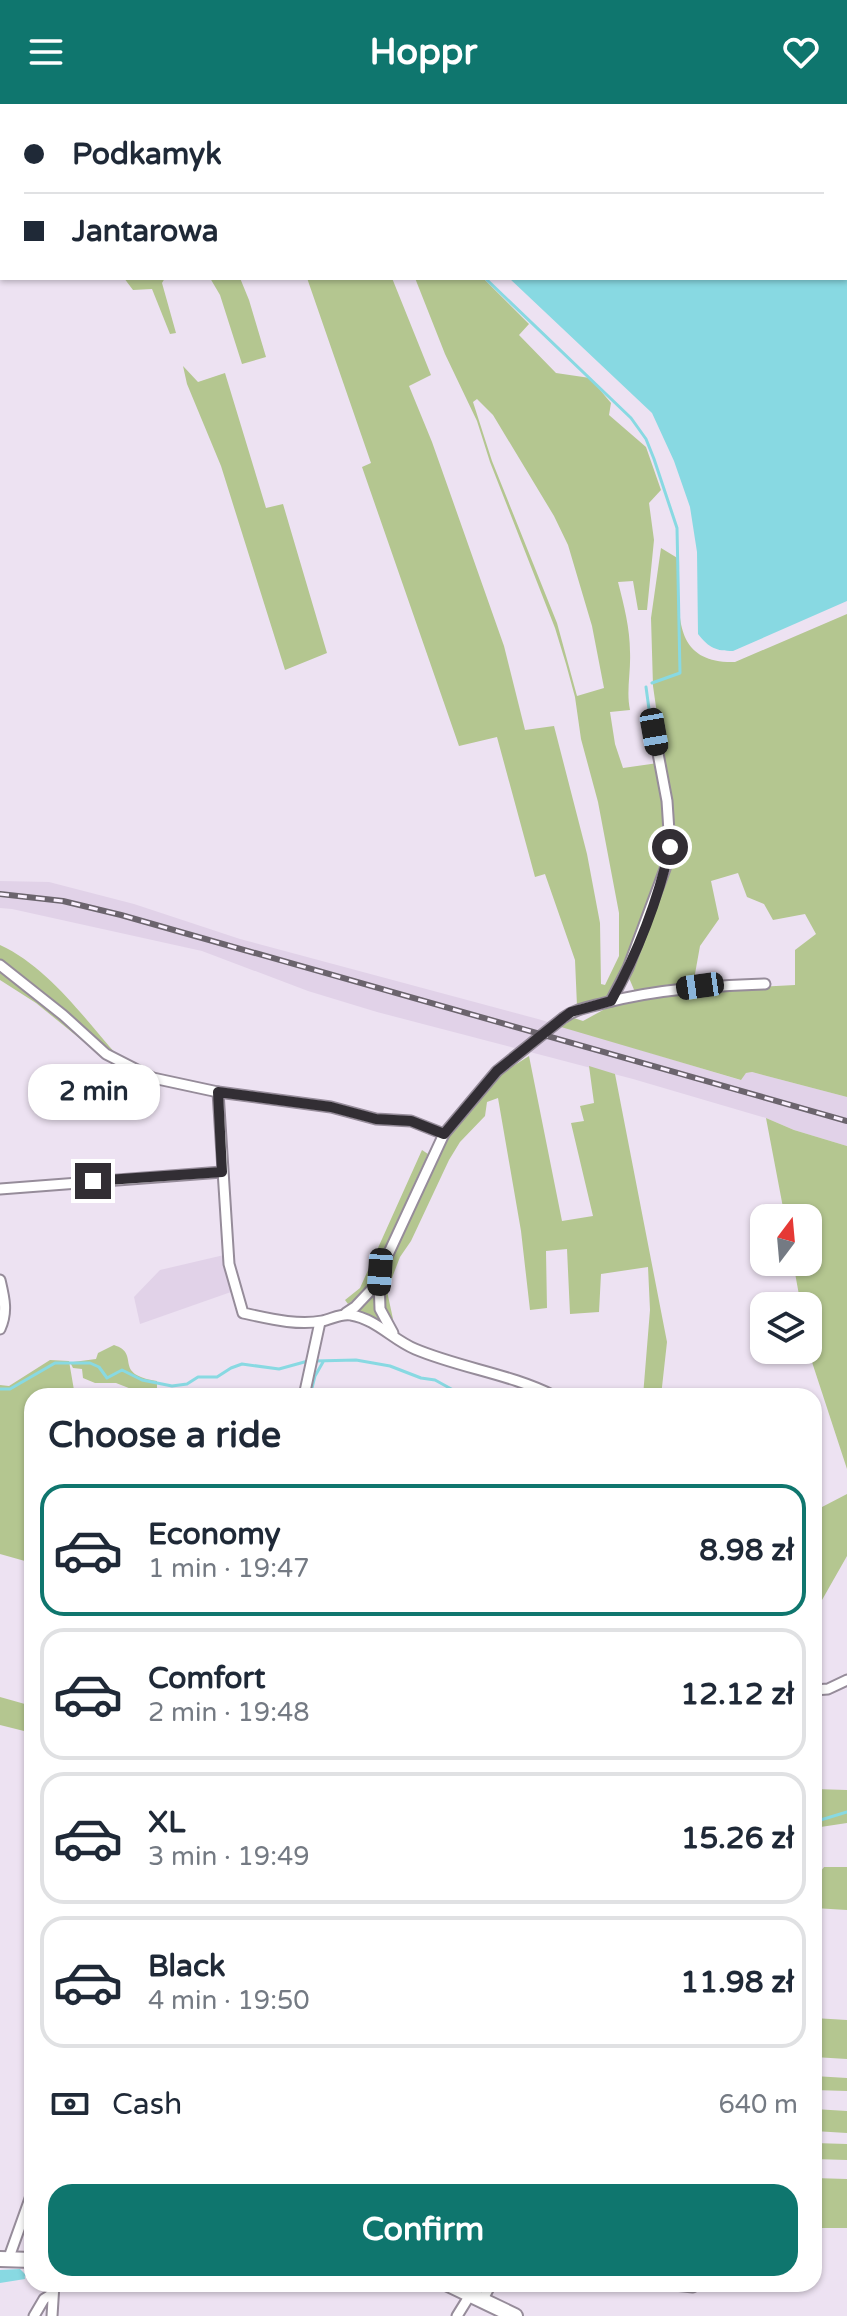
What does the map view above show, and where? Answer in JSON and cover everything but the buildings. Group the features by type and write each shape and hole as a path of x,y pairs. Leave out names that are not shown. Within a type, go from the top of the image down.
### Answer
{"street":[{"path":"611,1001 628,968 665,869 670,847 667,801 654,732"},
{"path":"0,965 106,1054 153,1078 218,1092 331,1107 376,1119 411,1121 444,1134"},
{"path":"218,1092 229,1264 243,1313 320,1322 346,1313 363,1299 380,1272 392,1240 444,1134 497,1071 563,1018 571,1012 611,1001 700,986 765,984"},
{"path":"0,1189 222,1172"},
{"path":"380,1272 380,1309 397,1338"},
{"path":"0,1280 5,1309 0,1329"},
{"path":"346,1313 371,1322 412,1348 445,1361 539,1388"},
{"path":"306,1388 320,1322"},
{"path":"822,1689 847,1680"},
{"path":"4,2260 24,2212"},
{"path":"34,2316 50,2292"},
{"path":"52,2316 53,2292"},
{"path":"464,2292 515,2316"},
{"path":"457,2316 482,2292"}],"shaded area":[{"path":"0,881 49,882 134,904 240,939 538,1019 740,1080 746,1073 752,1072 847,1097 847,1146 766,1118 633,1079 377,1012 308,991 202,951 0,908"},
{"path":"224,1255 231,1292 140,1324 134,1297 160,1270"}],"green space":[{"path":"126,280 164,280 162,283 176,333 170,334 152,289 133,290"},
{"path":"211,280 241,280 266,357 242,364 220,295"},
{"path":"308,280 393,280 431,375 409,386 504,646 525,730 554,726 587,854 600,923 601,984 605,985 619,956 619,913 598,802 581,739 575,697 555,628 490,462 477,421 445,354 416,280 485,280 529,324 519,335 556,373 590,378 611,403 609,415 646,447 661,490 649,503 654,540 647,610 638,610 633,581 618,582 629,635 630,710 610,712 623,768 658,763 667,839 656,885 653,885 627,969 605,1001 577,1006 575,960 545,874 535,877 497,737 459,746 362,467 371,463","holes":["477,399 493,415 568,545 592,626 604,688 577,696 557,623 492,461 473,402"]},
{"path":"183,366 198,382 225,373 266,508 283,504 327,653 285,670 221,466 187,384"},
{"path":"661,548 679,559 679,613 688,643 698,653 713,660 735,662 847,614 847,1097 752,1072 746,1073 741,1080 561,1027 574,1018 583,1021 625,998 795,985 795,950 816,934 805,914 773,920 764,904 747,897 738,873 711,881 719,919 700,946 693,985 635,992 629,978 666,874 672,819 653,686 651,618"},
{"path":"0,945 49,979 117,1055 105,1051 39,990 0,962"},
{"path":"0,968 107,1056 105,1059 36,1003 0,980"},
{"path":"529,1056 562,1221 593,1216 571,1123 584,1121 580,1106 594,1103 589,1066 615,1074 667,1342 662,1388 644,1388 650,1310 648,1267 601,1274 599,1312 570,1314 567,1249 546,1251 547,1308 530,1310 521,1231 498,1098 487,1102 485,1116 460,1142 449,1160 411,1241 400,1257 387,1291 393,1319 387,1316 380,1289 397,1241 447,1136 482,1090"},
{"path":"766,1118 847,1146 847,1469 813,1364 822,1364 822,1292 798,1292 796,1276 822,1276 822,1204 782,1204"},
{"path":"422,1150 428,1154 368,1284 348,1304 345,1300 360,1288"},
{"path":"374,1287 385,1327 357,1312"},
{"path":"114,1345 122,1349 135,1374 157,1381 157,1388 95,1383 83,1378 82,1369 73,1368 71,1364 96,1359 98,1353"},
{"path":"50,1360 69,1361 74,1388 24,1388 24,1561 0,1554 0,1385 9,1386"},
{"path":"847,1494 847,1556 822,1600 822,1507"},
{"path":"0,1697 24,1704 24,1731 0,1725"},
{"path":"822,1789 847,1790 847,1823 822,1827"},
{"path":"847,1867 847,1910 822,1908 822,1870"},
{"path":"822,2018 847,2020 847,2059 822,2057"},
{"path":"822,2076 847,2078 847,2091 822,2090"},
{"path":"822,2109 847,2111 847,2133 822,2131"},
{"path":"822,2143 847,2144 847,2160 822,2159"},
{"path":"822,2178 847,2179 847,2228 822,2228"}],"water":[{"path":"511,280 847,280 847,601 733,651 713,648 706,643 698,634 697,552 690,507 674,461 652,413"},
{"path":"20,2269 24,2279 0,2283 0,2270"}],"waterway":[{"path":"487,280 631,418 646,439 677,528 680,673 652,683"},
{"path":"646,687 652,731"},
{"path":"315,1361 356,1360 390,1366 435,1380 450,1388"},
{"path":"0,1389 10,1389 55,1363 90,1363 99,1367 107,1378 122,1370 142,1380 172,1386 187,1384 198,1377 217,1377 242,1364 279,1369 308,1361"},
{"path":"312,1388 323,1362"},
{"path":"822,1820 847,1812"}],"railway":[{"path":"0,894 63,901 121,915 847,1121"}],"route":[{"path":"93,1181 222,1172 218,1092 331,1107 376,1119 411,1121 444,1134 497,1071 563,1018 571,1012 611,1001 628,968 665,869 670,847"}]}
